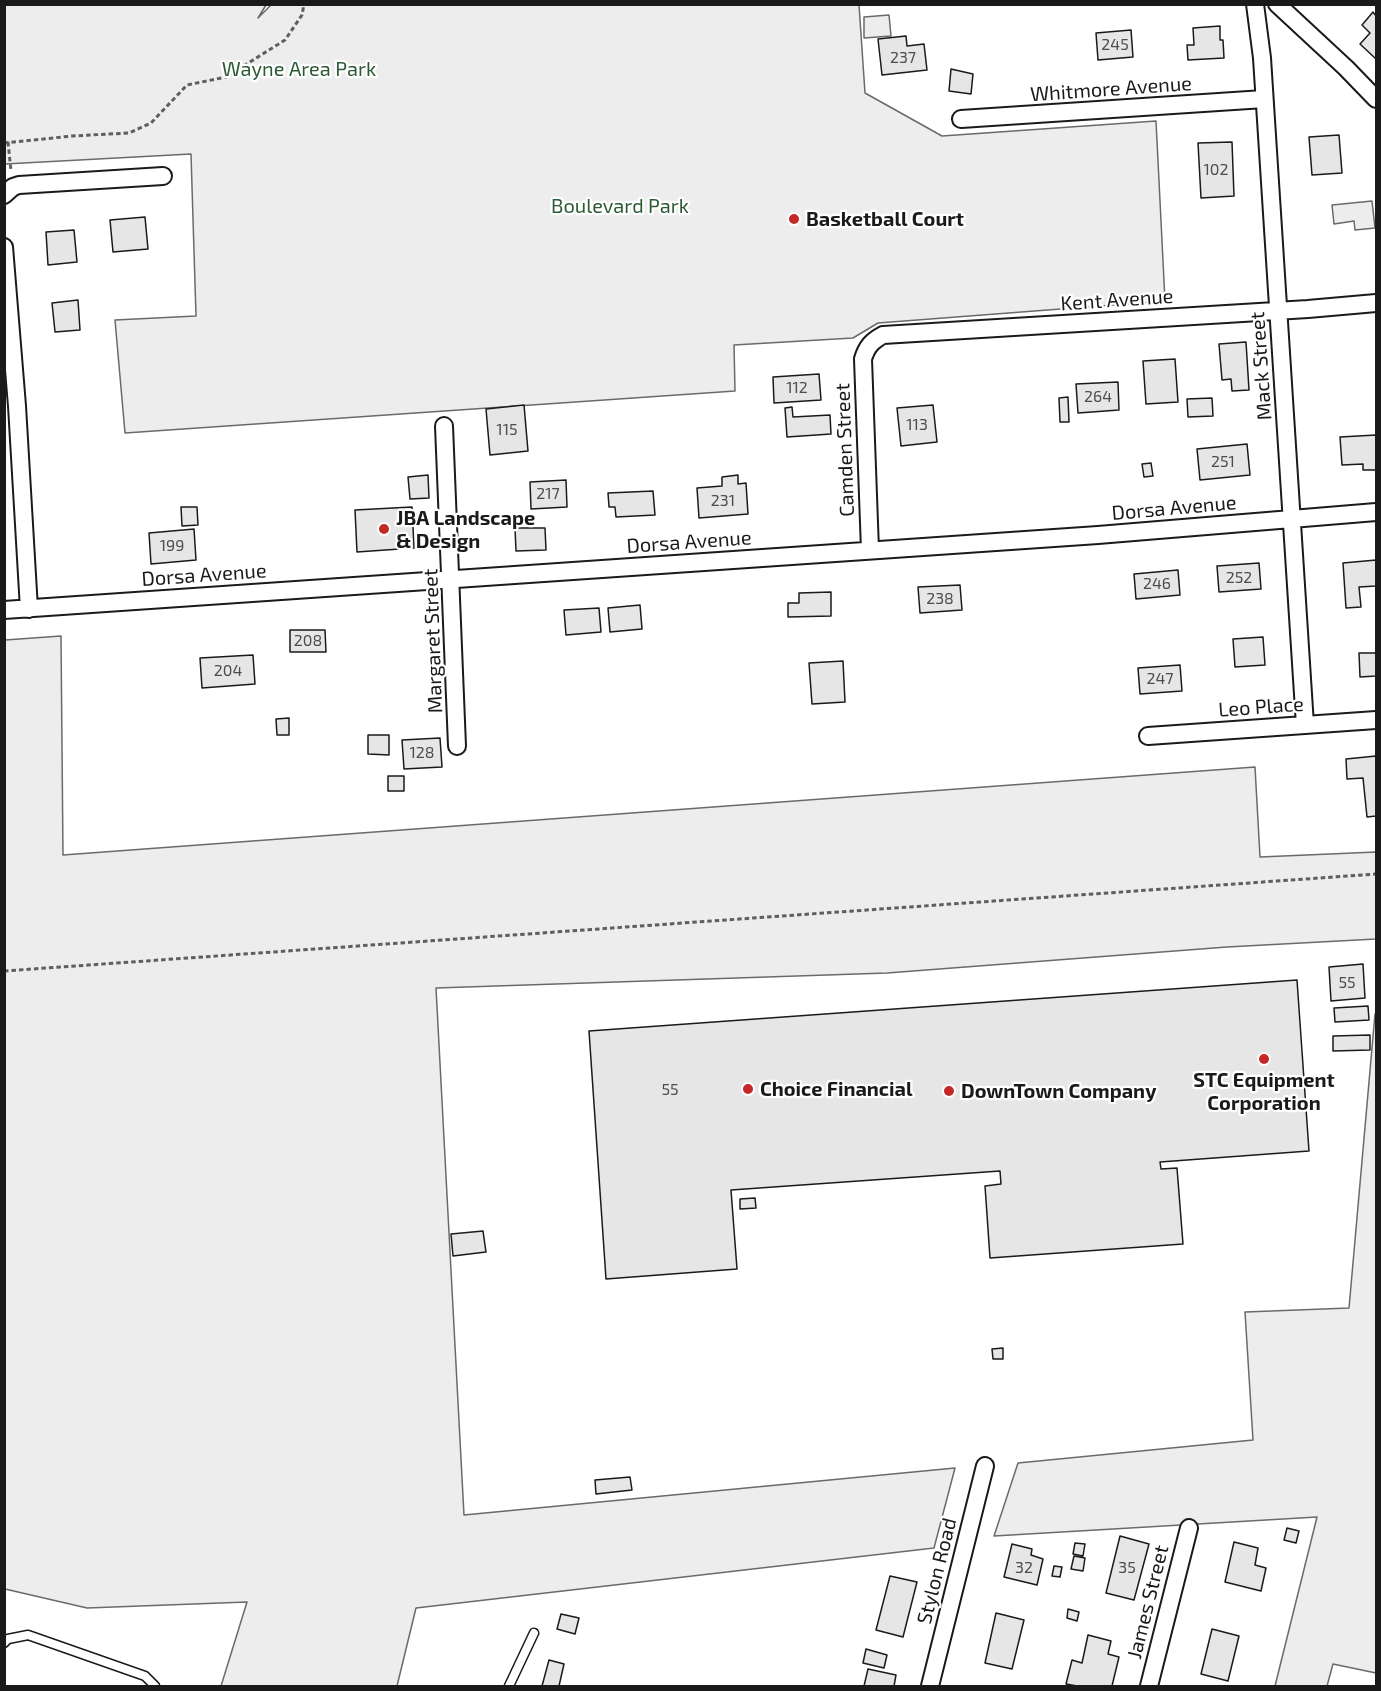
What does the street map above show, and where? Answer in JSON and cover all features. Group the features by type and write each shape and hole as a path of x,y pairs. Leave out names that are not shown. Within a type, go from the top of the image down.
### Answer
{"street":[{"name":"Mack Street","path":"1255,4 1262,58 1305,725"},
{"path":"1276,4 1377,99"},
{"name":"Whitmore Avenue","path":"961,119 1264,99"},
{"path":"9,191 163,176"},
{"path":"4,247 17,406 29,609"},
{"name":"Kent Avenue","path":"866,349 873,340 883,335 1377,303"},
{"name":"Camden Street","path":"866,349 863,359 870,550"},
{"name":"Margaret Street","path":"444,426 457,746"},
{"name":"Dorsa Avenue","path":"4,610 1098,535 1377,512"},
{"name":"Leo Place","path":"1148,736 1377,720"},
{"name":"Stylon Road","path":"930,1686 985,1466"},
{"name":"James Street","path":"1149,1686 1189,1528"}],"lane":[{"path":"509,1686 534,1633"},
{"path":"4,1643 8,1639 27,1635 145,1676 154,1686"}],"path":[{"path":"9,191 6,143 129,133 151,123 187,85 226,77 285,40 302,15 304,4"},
{"path":"4,971 1377,874"}],"green space":[{"path":"272,4 859,5 865,93 942,136 1156,121 1165,301 878,323 853,338 734,345 735,391 125,433 115,320 196,316 191,154 5,164 4,5 266,5 258,18"},
{"path":"889,15 891,36 864,38 864,17"},
{"path":"1372,201 1375,228 1355,230 1354,221 1334,224 1332,205"},
{"path":"61,636 63,855 1255,767 1260,857 1376,852 1376,939 1227,947 887,973 436,988 464,1515 955,1468 934,1548 416,1608 397,1686 221,1686 247,1602 87,1608 5,1589 5,640"},
{"path":"1376,1013 1376,1673 1333,1664 1327,1686 1275,1686 1317,1517 994,1536 1018,1463 1253,1440 1245,1312 1349,1308"}],"building":[{"path":"1373,12 1376,16 1376,59 1360,44 1370,33 1362,25"},
{"path":"1220,26 1224,58 1188,60 1187,45 1194,45 1193,28"},
{"path":"1131,30 1133,57 1098,60 1096,33"},
{"path":"906,36 907,46 924,44 927,70 882,75 878,39"},
{"path":"951,69 973,74 971,94 949,91"},
{"path":"1339,135 1342,173 1312,175 1309,137"},
{"path":"1232,142 1234,196 1201,198 1198,143"},
{"path":"145,217 148,249 113,252 110,220"},
{"path":"74,230 77,262 48,265 46,232"},
{"path":"78,300 80,330 55,332 52,303"},
{"path":"1246,342 1249,390 1232,391 1231,379 1222,380 1219,344"},
{"path":"1175,359 1178,402 1146,404 1143,361"},
{"path":"819,374 821,400 774,403 773,377"},
{"path":"1118,382 1119,410 1078,413 1076,384"},
{"path":"1068,397 1069,422 1060,422 1059,398"},
{"path":"1212,398 1213,416 1188,417 1187,399"},
{"path":"524,405 528,451 490,455 486,409"},
{"path":"933,405 937,442 901,446 897,408"},
{"path":"792,407 793,417 830,415 831,434 787,437 785,408"},
{"path":"1376,435 1376,470 1363,470 1363,464 1342,465 1340,437"},
{"path":"1247,444 1250,475 1200,480 1197,449"},
{"path":"1151,463 1153,476 1144,477 1142,464"},
{"path":"428,475 429,498 410,499 408,477"},
{"path":"738,475 738,484 746,483 748,514 699,518 697,488 722,486 722,477"},
{"path":"566,480 567,507 531,509 530,482"},
{"path":"653,491 655,515 616,517 615,507 609,507 608,493"},
{"path":"181,507 197,507 198,525 182,526"},
{"name":"JBA Landscape & Design","path":"412,507 414,548 357,552 355,510"},
{"path":"515,528 545,528 546,550 516,551"},
{"path":"194,529 196,560 151,564 149,533"},
{"path":"1376,560 1376,586 1359,587 1361,607 1346,608 1343,563"},
{"path":"1259,563 1261,589 1219,592 1217,566"},
{"path":"1178,570 1180,595 1136,599 1134,574"},
{"path":"960,585 962,610 920,613 918,587"},
{"path":"831,592 831,616 788,617 788,603 799,603 799,593"},
{"path":"640,605 642,629 610,632 608,608"},
{"path":"599,608 601,632 566,635 564,610"},
{"path":"290,630 325,630 326,652 290,652"},
{"path":"1263,637 1265,665 1235,667 1233,639"},
{"path":"1359,653 1376,653 1376,676 1360,677"},
{"path":"253,655 255,684 202,688 200,658"},
{"path":"843,661 845,702 812,704 809,663"},
{"path":"1180,665 1182,691 1140,694 1138,668"},
{"path":"289,718 289,735 277,735 276,719"},
{"path":"368,735 389,735 389,755 368,754"},
{"path":"440,738 442,767 404,769 402,740"},
{"path":"1376,756 1376,816 1367,817 1363,778 1347,779 1346,759"},
{"path":"388,776 404,776 404,791 388,791"},
{"path":"1363,964 1365,998 1331,1001 1329,967"},
{"name":"DownTown Company","path":"1297,980 1309,1151 1160,1162 1161,1169 1177,1168 1183,1244 990,1258 985,1186 1001,1184 1000,1171 731,1190 737,1269 606,1279 589,1031"},
{"path":"1368,1006 1369,1020 1335,1022 1334,1008"},
{"path":"1370,1035 1370,1050 1333,1051 1333,1036"},
{"path":"755,1198 756,1208 740,1209 740,1199"},
{"path":"483,1231 486,1252 453,1256 451,1234"},
{"path":"1003,1348 1003,1359 993,1359 992,1349"},
{"path":"630,1477 632,1490 596,1494 595,1480"},
{"path":"1287,1528 1299,1531 1296,1543 1284,1540"},
{"path":"1120,1536 1149,1544 1134,1600 1106,1593"},
{"path":"1234,1542 1258,1548 1255,1565 1266,1568 1261,1591 1225,1582"},
{"path":"1075,1543 1085,1544 1083,1556 1073,1554"},
{"path":"1012,1544 1032,1549 1031,1555 1043,1559 1037,1585 1004,1577"},
{"path":"1074,1556 1085,1558 1083,1571 1071,1569"},
{"path":"1054,1566 1062,1567 1060,1577 1052,1576"},
{"path":"890,1576 917,1582 903,1637 876,1630"},
{"path":"1068,1609 1079,1612 1077,1621 1067,1618"},
{"path":"996,1613 1024,1620 1012,1669 985,1663"},
{"path":"561,1614 579,1618 575,1634 557,1629"},
{"path":"1212,1629 1239,1636 1228,1681 1201,1674"},
{"path":"1088,1635 1111,1641 1108,1654 1119,1657 1112,1686 1066,1684 1072,1660 1082,1663"},
{"path":"866,1649 887,1655 884,1668 863,1663"},
{"path":"549,1660 564,1664 559,1686 542,1686"},
{"path":"868,1669 896,1675 894,1686 864,1686"}],"place":[{"name":"Basketball Court","path":"794,219"},
{"name":"JBA Landscape & Design","path":"384,529"},
{"name":"STC Equipment Corporation","path":"1264,1059"},
{"name":"Choice Financial","path":"748,1089"},
{"name":"DownTown Company","path":"949,1091"}],"park label":[{"name":"Wayne Area Park","path":"299,69"},
{"name":"Boulevard Park","path":"620,206"}]}
